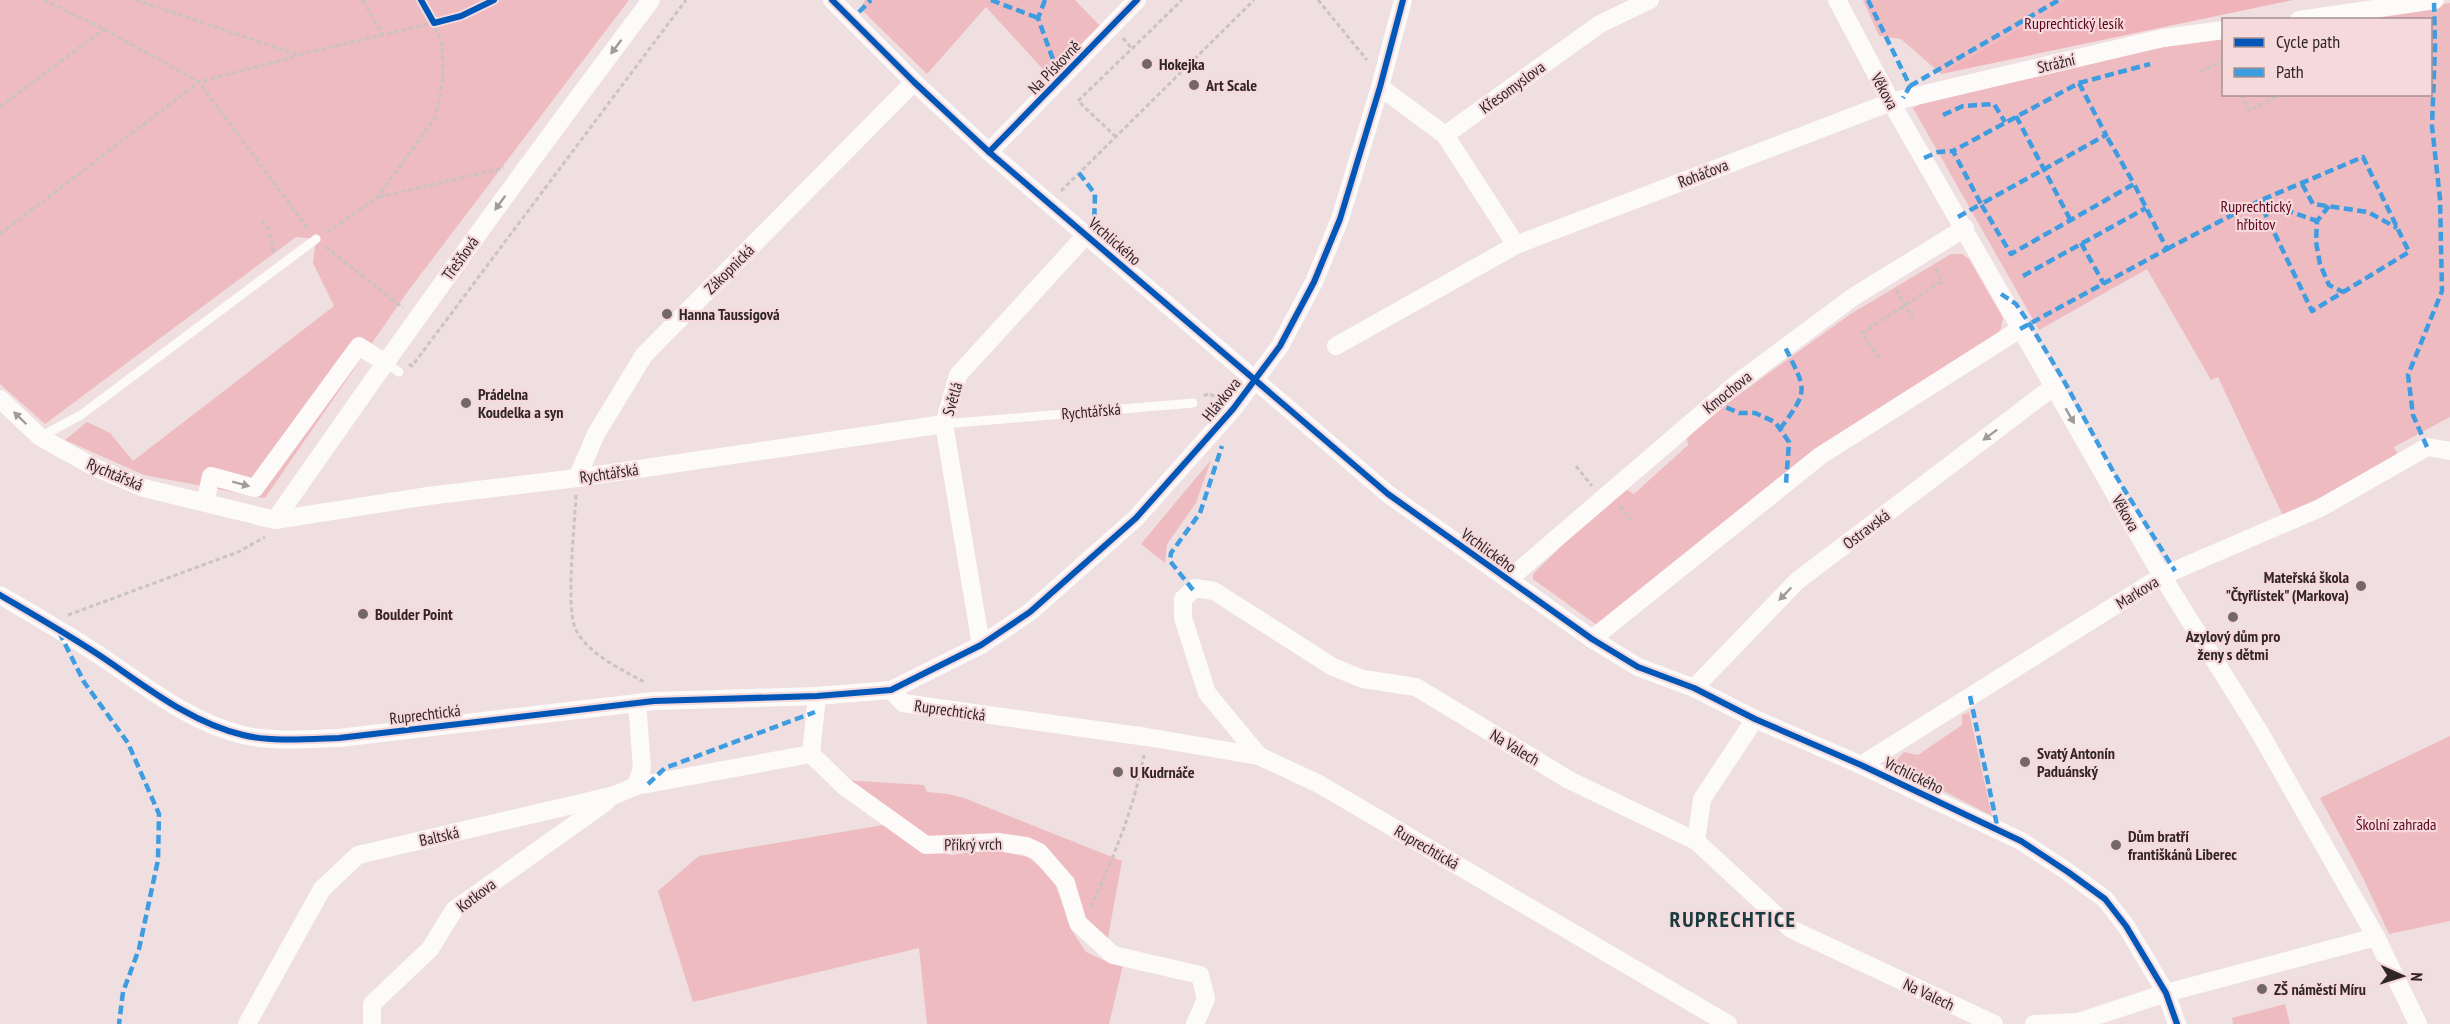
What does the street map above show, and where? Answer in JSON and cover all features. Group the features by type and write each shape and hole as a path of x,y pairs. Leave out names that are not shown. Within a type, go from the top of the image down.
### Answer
{"street":[{"name":"Třešňová","path":"275,520 393,368 416,319 530,161 651,0"},
{"name":"Vrchlického","path":"832,0 914,82 989,152 1388,494 1592,639 1638,667 1694,688 1755,719 1861,765 2021,841 2105,899 2126,926 2166,993 2177,1024"},
{"name":"Na Pískovně","path":"989,152 1137,0"},
{"name":"Hlávkova","path":"891,690 981,645 1030,612 1136,518 1233,409 1280,346 1314,282 1340,219 1380,87 1403,0"},
{"name":"Křesomyslova","path":"1445,135 1600,24 1650,0"},
{"name":"Věkova","path":"1837,0 1891,102 1965,228 2053,387 2162,576 2260,733 2376,937 2418,1024"},
{"path":"2313,18 2435,0"},
{"name":"Strážní","path":"1891,102 2163,38 2222,30"},
{"name":"Zákopnická","path":"577,478 596,434 644,355 914,82"},
{"path":"1380,87 1445,135 1516,245"},
{"name":"Roháčova","path":"1336,346 1516,245 1891,102"},
{"name":"Kmochova","path":"1508,580 1736,384 1853,297 1965,228"},
{"name":"Světlá","path":"981,645 944,424 958,375 1086,235"},
{"path":"1592,639 1820,456 2020,329"},
{"path":"205,503 211,476 255,488 359,346 393,368"},
{"name":"Ostravská","path":"1694,688 1797,581 2053,387"},
{"name":"Rychtářská","path":"0,399 40,437 94,467 144,488 275,520 428,496 577,478 944,424"},
{"name":"Markova","path":"1861,765 2162,576 2320,508 2427,447 2450,451"},
{"name":"Na Valech","path":"1259,756 1207,693 1183,618 1183,599 1195,588 1214,591 1333,667 1363,679 1416,687 1569,780 1696,841 1791,929 1994,1024"},
{"name":"Ruprechtická","path":"0,595 171,703 207,721 243,735 292,739 339,738 638,703 818,696 891,690 903,703 1148,737 1259,756 1319,784 1728,1024"},
{"path":"638,703 642,768 636,786 811,754 818,696"},
{"path":"1696,841 1702,798 1755,719"},
{"name":"Příkrý vrch","path":"811,754 845,787 926,845 998,842 1026,846 1039,852 1066,883 1078,923 1113,955 1200,975 1206,999 1195,1024"},
{"name":"Baltská","path":"247,1024 322,890 358,855 615,795 636,786"},
{"name":"Kotkova","path":"372,1024 372,1004 430,949 454,910 615,795"},
{"path":"2034,1024 2078,1022 2166,993 2376,937"}],"lane":[{"path":"40,437 81,415 316,239"},
{"name":"Rychtářská","path":"944,424 1193,403"}],"path":[{"path":"44,0 104,29 199,82 316,239 416,319"},
{"path":"136,0 298,55"},
{"path":"363,0 383,35"},
{"path":"316,239 377,198 435,118 438,110 443,58 442,42 421,0"},
{"path":"0,234 199,82 298,55 461,16 494,0"},
{"path":"393,368 404,360 412,366 686,0"},
{"path":"1116,137 1078,101 1182,0"},
{"path":"1049,203 1254,0"},
{"path":"1318,0 1367,60"},
{"path":"0,107 104,29"},
{"path":"2200,72 2222,61"},
{"path":"2242,96 2249,111 2277,96"},
{"path":"377,198 530,161"},
{"path":"262,221 269,230 274,254 282,265"},
{"path":"1879,358 1863,333 1942,281 1926,252"},
{"path":"1888,275 1913,318"},
{"path":"1576,466 1602,499"},
{"path":"577,478 571,611 576,630 597,653 651,685"},
{"path":"39,618 62,617 89,609 238,552 266,537"},
{"path":"1082,928 1125,831 1136,794 1148,737"}],"green space":[{"path":"0,0 629,0 408,291 265,498 144,475 65,440 87,422 110,433 133,461 334,306 313,263 316,239 296,237 45,424 0,384"},
{"path":"865,0 1075,0 1101,27 1052,79 986,7 927,74 861,9"},
{"path":"1863,0 2066,0 1941,74 1901,39 1879,36"},
{"name":"Ruprechtický lesík","path":"2066,0 2293,0 1941,74"},
{"name":"Ruprechtický hřbitov","path":"2450,3 2450,417 2394,447 2399,457 2284,518 2218,377 2211,380 2147,269 2039,330 1913,108 1927,100 2149,49 2222,39 2222,96 2432,96 2432,18 2361,18"},
{"path":"1951,254 1962,254 1969,259 2003,318 2000,333 1598,626 1533,579 1533,574 1622,487 1634,494 1688,445 1686,433 1849,315"},
{"path":"1211,460 1196,503 1167,544 1165,563 1141,544"},
{"path":"1969,712 1992,816 1898,767 1895,762 1904,752 1918,755 1962,725 1962,715"},
{"name":"Školní zahrada","path":"2450,736 2450,921 2389,934 2364,880 2320,798"},
{"path":"844,780 924,785 927,792 964,798 1122,861 1107,943 1092,930 1043,852 939,841 917,835"},
{"path":"883,825 913,846 952,855 988,849 1028,857 1053,878 1072,931 1086,952 1103,960 1123,965 1109,1024 927,1024 919,948 693,1002 658,891 699,856"},
{"path":"2285,1004 2290,1024 2233,1024 2232,1018"}],"marked path":[{"path":"859,12 871,0"},
{"path":"991,0 1038,18"},
{"path":"1045,0 1038,18 1060,79"},
{"path":"1868,0 1910,86 1903,98"},
{"path":"1910,86 2059,0"},
{"path":"2427,447 2413,415 2408,375 2442,291 2440,199 2432,126 2434,0"},
{"path":"2079,83 2150,64"},
{"path":"1958,217 1981,204 1953,151 2079,83 2106,135 1981,204 2011,254 2134,184 2106,135"},
{"path":"1943,115 1963,106 1994,104 2005,122"},
{"path":"2016,116 2071,221"},
{"path":"1924,158 1938,152 1953,151"},
{"path":"2167,249 2259,201 2363,157 2409,252 2312,311 2259,201"},
{"path":"1079,173 1095,194 1094,229"},
{"path":"2020,329 2167,249 2134,184"},
{"path":"2302,184 2313,204 2368,212 2397,228"},
{"path":"2259,201 2317,221"},
{"path":"2329,206 2317,221 2316,242 2320,264 2329,285 2343,292"},
{"path":"2023,276 2146,208"},
{"path":"2081,243 2104,284"},
{"path":"2001,294 2016,304 2029,323 2063,379 2114,473 2175,571"},
{"path":"1780,429 1796,405 1802,389 1801,381 1785,347"},
{"path":"1714,402 1739,413 1755,413 1775,422 1789,442 1786,483"},
{"path":"1193,590 1170,561 1171,553 1200,513 1222,446"},
{"path":"59,632 84,682 128,743 159,814 158,860 139,949 123,992 119,1024"},
{"path":"1970,696 1998,830"},
{"path":"648,784 665,768 815,712"}],"cycle path":[{"path":"421,0 434,23 461,16 494,0"},
{"path":"832,0 914,82 989,152 1388,494 1592,639 1638,667 1694,688 1755,719 1861,765 2021,841 2068,872 2105,899 2126,926 2166,993 2177,1024"},
{"path":"989,152 1137,0"},
{"path":"0,595 77,641 187,713 224,729 266,739 339,738 654,701 817,696 891,690 981,645 1030,612 1136,518 1233,409 1280,346 1314,282 1340,219 1380,87 1403,0"}],"place":[{"name":"Hokejka","path":"1147,64"},
{"name":"Art Scale","path":"1194,85"},
{"name":"Hanna Taussigová","path":"667,314"},
{"name":"Prádelna Koudelka a syn","path":"466,403"},
{"name":"Mateřská škola \"Čtyřlístek\" (Markova)","path":"2361,586"},
{"name":"Boulder Point","path":"363,614"},
{"name":"Azylový dům pro ženy s dětmi","path":"2233,617"},
{"name":"Svatý Antonín Paduánský","path":"2025,762"},
{"name":"U Kudrnáče","path":"1118,772"},
{"name":"Dům bratří františkánů Liberec","path":"2116,845"},
{"name":"ZŠ náměstí Míru","path":"2262,989"}],"district":[{"name":"RUPRECHTICE","path":"1733,919"}]}
